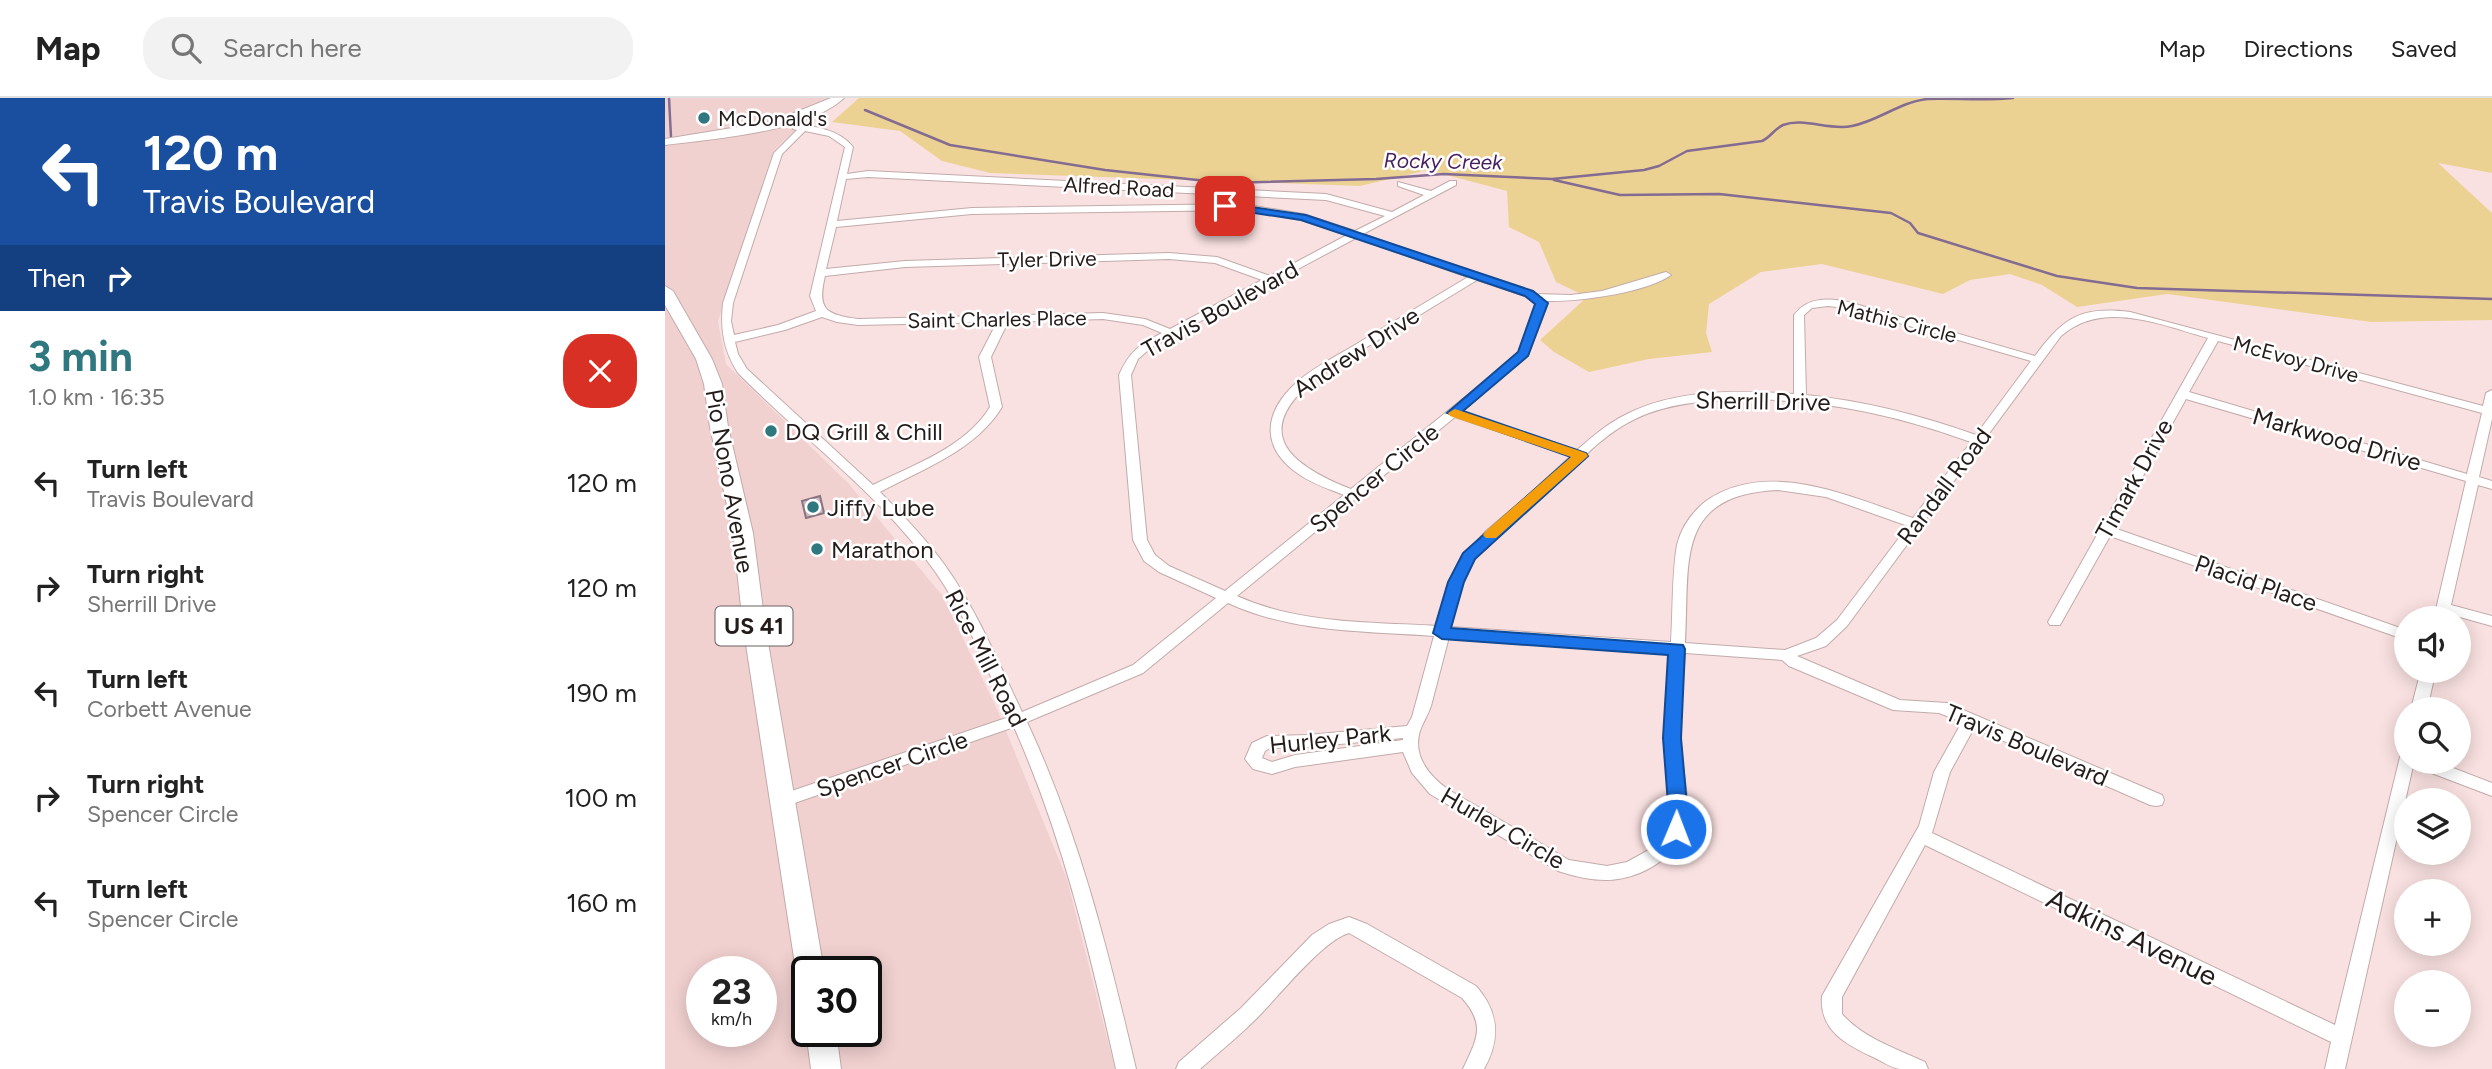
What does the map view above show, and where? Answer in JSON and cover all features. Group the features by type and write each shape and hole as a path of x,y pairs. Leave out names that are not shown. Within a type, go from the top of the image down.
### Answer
{"main road":[{"name":"Pio Nono Avenue","path":"665,291 704,359 713,384 719,427 743,533 756,634 808,956"},
{"path":"823,1047 826,1069"}],"street":[{"path":"665,142 779,123 834,101"},
{"path":"803,129 834,101"},
{"path":"728,340 775,330 822,313 815,299 849,153 847,143 828,133 779,123"},
{"name":"Rice Mill Road","path":"803,129 778,153 736,271 726,321 728,340 742,371 897,516 947,580 991,660 1049,792 1084,895 1126,1069"},
{"name":"Alfred Road","path":"843,177 868,174 1326,197 1393,215"},
{"name":"Travis Boulevard","path":"1453,183 1170,332 1139,351 1129,363 1125,375 1140,540 1149,558 1225,598 1257,611 1302,622 1786,655 1794,662 1898,706 1941,707 2156,800"},
{"path":"1401,184 1432,194"},
{"path":"832,224 971,211 1208,205 1289,214 1355,234 1535,297 1575,299 1599,296 1666,275"},
{"name":"Tyler Drive","path":"821,273 915,263 1169,256 1223,262 1270,280"},
{"name":"Andrew Drive","path":"1353,494 1312,477 1287,459 1275,432 1277,414 1283,403 1295,388 1312,376 1476,276"},
{"name":"Spencer Circle","path":"783,801 1018,720 1138,669 1524,353 1541,306 1535,297"},
{"name":"Mathis Circle","path":"1800,399 1799,315 1804,309 1815,304 1848,305 2038,360"},
{"name":"Saint Charles Place","path":"822,313 832,318 858,322 1103,316 1145,322 1170,332"},
{"name":"McEvoy Drive","path":"2099,314 2142,317 2489,412"},
{"name":"Randall Road","path":"1786,655 1810,648 1831,635 2067,323 2099,314"},
{"path":"872,491 959,444 977,432 991,417 996,407 995,395 985,357 1004,318"},
{"name":"Timark Drive","path":"2055,622 2215,336"},
{"path":"2443,606 2492,393"},
{"name":"Markwood Drive","path":"2182,394 2492,485"},
{"name":"Sherrill Drive","path":"1442,633 1456,582 1469,557 1615,426 1633,415 1660,405 1707,397 1800,399 1885,410 1979,440"},
{"path":"1454,413 1581,456"},
{"name":"Hurley Circle","path":"1411,738 1419,771 1429,785 1564,866 1607,873 1641,864 1668,844 1679,817 1672,738 1677,649 1688,528 1700,512 1718,499 1757,488 1807,488 1916,524"},
{"name":"Placid Place","path":"2106,530 2394,631"},
{"path":"2471,617 2492,621"},
{"path":"1411,738 1420,717 1442,633"},
{"path":"1918,1069 1849,1032 1836,1022 1831,1008 1832,996 1927,827 1942,772 1971,720"},
{"name":"Hurley Park","path":"1411,738 1272,768 1259,765 1252,759 1258,747 1267,742 1411,738"},
{"path":"2335,1069 2403,774"},
{"path":"2451,774 2492,790"},
{"name":"Adkins Avenue","path":"1922,836 2342,1038"},
{"path":"1186,1069 1248,1014 1319,941 1335,929 1349,925 1361,929 1469,992 1481,1004 1486,1039 1482,1055 1473,1069"}],"shaded area":[{"path":"665,98 830,98 775,149 718,321 726,364 849,484 942,595 997,709 1067,879 1115,1069 665,1069"},
{"path":"859,98 2492,98 2492,173 2438,163 2492,213 2492,320 2371,322 2167,294 2077,307 2042,285 2010,274 1970,280 1943,294 1822,264 1761,272 1709,304 1706,333 1712,352 1649,359 1589,372 1554,352 1540,340 1587,297 1556,282 1539,242 1509,227 1507,191 1428,170 1360,186 990,173 942,161 900,131 832,122"}],"building":[{"name":"Jiffy Lube","path":"820,496 824,513 806,518 802,501"}],"waterway":[{"path":"669,98 671,137"},
{"name":"Rocky Creek","path":"865,110 950,145 1105,170 1225,183 1376,179 1444,174 1552,179 1644,170 1659,166 1687,151 1762,141 1783,125 1791,123 1852,126 1927,99 2013,98"},
{"path":"1554,180 1620,195 1719,194 1891,213 1910,223 1918,233 2057,276 2137,288 2492,299"}],"slow traffic":[{"path":"1455,413 1581,456 1491,535"}],"place":[{"name":"McDonald's","path":"704,118"},
{"name":"DQ Grill & Chill","path":"771,431"},
{"name":"Jiffy Lube","path":"813,507"},
{"name":"Marathon","path":"817,549"}],"route":[{"path":"1225,206 1271,210 1303,217 1529,294 1542,303 1524,353 1454,413 1581,456 1469,557 1456,582 1442,633 1677,649 1672,738 1679,817 1676,829"}]}
